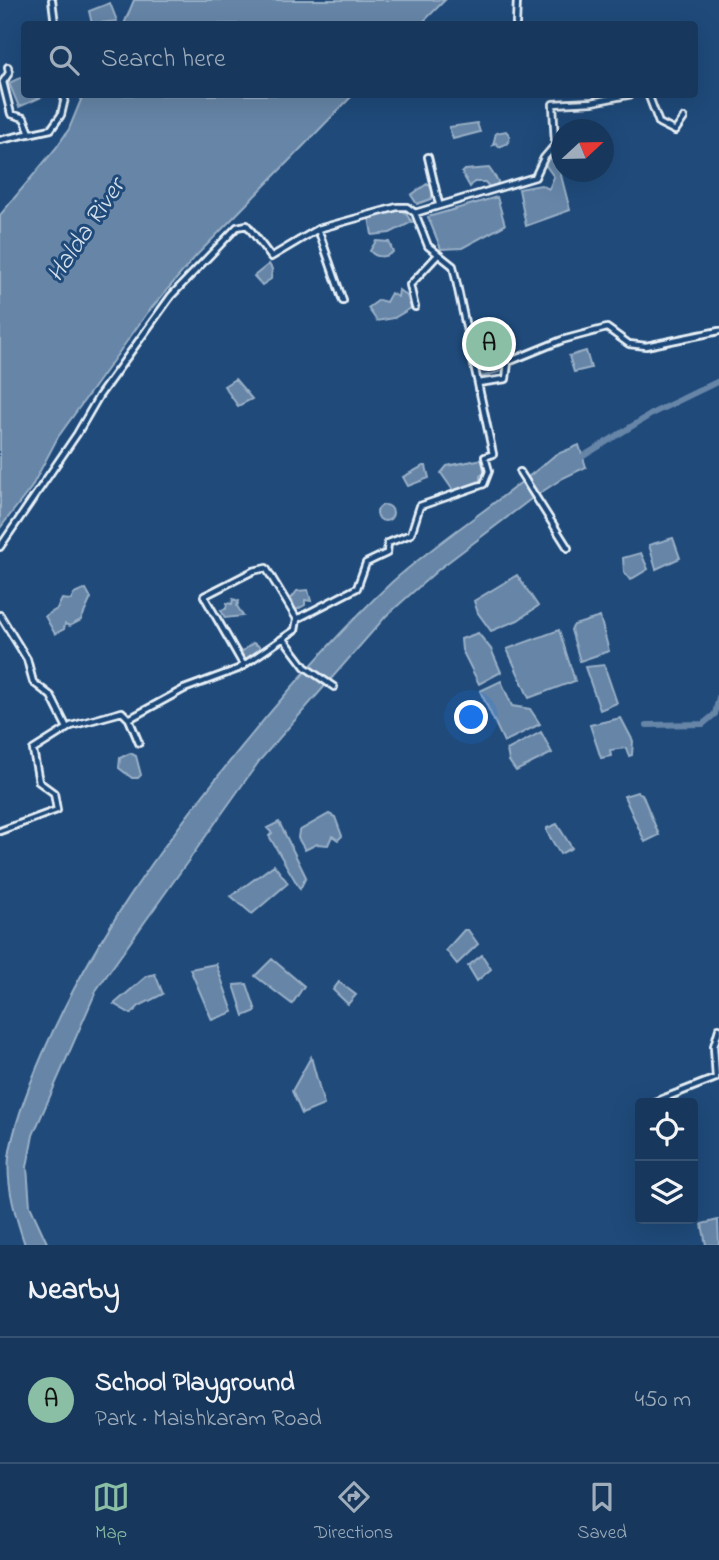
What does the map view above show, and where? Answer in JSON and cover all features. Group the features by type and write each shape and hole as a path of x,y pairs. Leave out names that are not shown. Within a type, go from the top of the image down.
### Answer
{"street":[{"path":"52,0 55,21"},
{"path":"516,21 517,0"},
{"path":"8,67 9,73 3,82 11,114 24,118 30,133"},
{"path":"0,140 51,129 61,115 65,98"},
{"path":"415,213 536,177 544,158 555,145 551,98"},
{"path":"553,104 612,98"},
{"path":"650,98 659,122 675,131 684,118"},
{"path":"428,157 439,204"},
{"path":"0,547 77,434 99,396 171,296 237,227 247,225 271,257 318,229 397,207 407,208 415,213 425,241 437,256 453,266 493,454 485,457 489,471 484,484 420,506 411,534 388,543 387,553 366,563 357,588 297,619"},
{"path":"318,229 343,300"},
{"path":"415,307 410,285 437,256"},
{"path":"478,383 506,379 508,362 562,340 607,328 629,344 646,345 719,331"},
{"path":"520,472 568,548"},
{"path":"129,719 184,689 243,666 295,630 297,619 266,568 253,571 204,596 243,666"},
{"path":"0,615 27,659 33,682 51,696 67,728"},
{"path":"284,638 305,667 334,687"},
{"path":"0,831 57,810 54,793 39,782 33,750 67,728 122,712 129,719 139,743"},
{"path":"665,1098 716,1078 714,1040 719,1029"}],"shaded area":[{"path":"501,324 510,353 502,371 478,378 469,334"}],"water":[{"path":"134,0 445,0 424,21 125,21"},
{"path":"110,3 117,21 91,21 89,11"},
{"path":"21,77 21,98 39,98 19,107 9,83"},
{"name":"Halda River","path":"82,98 350,98 196,256 148,312 58,437 31,488 0,528 0,215 69,129"},
{"path":"477,123 480,132 453,139 449,127"},
{"path":"506,131 510,136 508,143 499,147 496,143 493,145 496,133"},
{"path":"551,159 551,173 544,163"},
{"path":"489,168 498,181 497,187 491,189 485,182 474,182 470,187 462,173 465,170"},
{"path":"552,182 563,182 570,210 526,226 519,189 541,185 549,189"},
{"path":"427,184 434,189 431,199 417,204 411,195"},
{"path":"497,197 505,225 462,248 441,249 428,217"},
{"path":"403,210 412,222 390,233 372,235 369,217"},
{"path":"376,241 389,242 393,252 375,255 370,251"},
{"path":"269,264 272,269 271,279 262,285 254,276"},
{"path":"399,290 407,296 411,308 394,318 377,321 368,308 379,300 386,302 391,293 398,297"},
{"path":"586,351 591,368 574,372 569,356"},
{"path":"235,379 252,399 238,406 224,386"},
{"path":"579,445 586,467 531,499 439,569 386,616 260,760 97,989 33,1135 27,1167 30,1206 48,1245 25,1245 15,1213 8,1168 11,1144 19,1117 28,1089 63,1010 84,970 131,894 183,821 257,728 351,622 392,582 453,533 555,455"},
{"path":"483,459 484,473 480,476 480,484 455,493 441,473 447,466"},
{"path":"426,466 429,478 408,486 403,477"},
{"path":"382,505 388,505 393,513 391,519 382,521 377,516 377,510"},
{"path":"673,538 680,558 656,569 649,545"},
{"path":"641,553 648,569 630,580 624,572 623,558"},
{"path":"517,575 538,606 518,620 491,631 478,613 474,601"},
{"path":"86,589 91,598 81,620 70,626 65,624 64,629 55,634 45,616 57,609 62,599 71,600 74,594"},
{"path":"308,590 311,601 305,600 305,605 296,610 291,599 297,591"},
{"path":"233,599 239,601 237,606 243,616 225,618 221,610 226,609 227,603 232,604"},
{"path":"600,617 609,651 580,661 571,630 574,625"},
{"path":"559,630 575,681 529,698 507,649"},
{"path":"478,633 491,649 501,672 479,684 462,650 461,639"},
{"path":"253,643 259,646 260,652 243,661 239,654"},
{"path":"604,665 617,703 600,710 585,667"},
{"path":"501,681 512,706 530,709 540,724 504,742 480,691"},
{"path":"621,718 633,741 632,755 629,756 626,748 610,750 611,756 601,758 590,725"},
{"path":"541,732 552,753 516,771 509,761 507,750"},
{"path":"130,753 136,756 141,775 138,778 132,778 119,768 120,758"},
{"path":"637,792 642,794 659,835 645,842 624,796"},
{"path":"329,814 335,817 342,836 338,840 332,836 328,845 317,844 305,850 298,838 299,831"},
{"path":"279,822 306,877 300,889 269,836 272,833 267,828"},
{"path":"557,824 572,848 560,854 547,832 547,828"},
{"path":"274,865 288,883 252,914 231,896"},
{"path":"464,930 468,930 478,944 457,964 446,950"},
{"path":"482,955 491,969 477,981 468,966"},
{"path":"272,959 304,986 292,1004 255,976"},
{"path":"216,964 233,1012 212,1020 190,969"},
{"path":"155,974 163,994 139,1006 131,1014 114,1004 147,976"},
{"path":"339,982 356,995 348,1004 333,990"},
{"path":"247,984 256,1011 244,1016 234,985"},
{"path":"311,1057 324,1105 302,1114 292,1091"},
{"path":"718,1220 719,1245 706,1245 702,1224"}],"waterway":[{"path":"577,460 655,412 719,381"},
{"path":"647,725 703,724 715,714 719,697"}],"place":[{"name":"School Playground","path":"489,344"}]}
